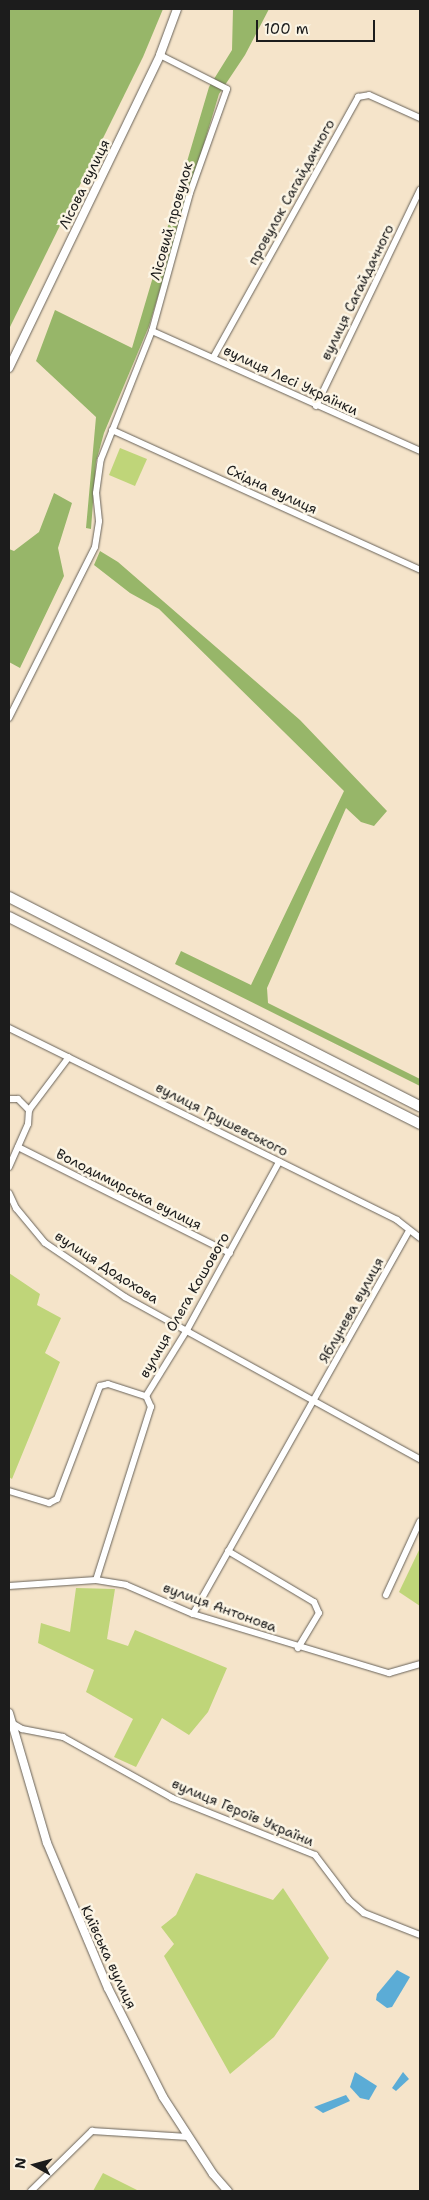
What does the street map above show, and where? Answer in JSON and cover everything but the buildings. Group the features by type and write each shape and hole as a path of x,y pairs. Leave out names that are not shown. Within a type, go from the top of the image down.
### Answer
{"highway":[{"path":"9,897 420,1106"},
{"path":"9,917 420,1124"}],"street":[{"name":"Лісова вулиця","path":"9,368 160,55 177,9"},
{"name":"Лісовий провулок","path":"9,718 95,548 99,521 96,493 101,459 152,331 190,194 227,89 160,55"},
{"name":"провулок Сагайдачного","path":"213,358 358,97 369,95 420,118"},
{"name":"вулиця Сагайдачного","path":"316,406 420,190"},
{"name":"вулиця Лесі Українки","path":"152,331 420,451"},
{"name":"Східна вулиця","path":"112,430 420,570"},
{"name":"вулиця Грушевського","path":"9,1028 397,1220 408,1231 420,1238"},
{"path":"9,1167 28,1124 29,1110 69,1057"},
{"path":"9,1099 18,1099 29,1110"},
{"name":"Володимирська вулиця","path":"18,1147 230,1253"},
{"name":"вулиця Олега Кошового","path":"96,1580 150,1407 146,1396 187,1330 279,1162"},
{"name":"вулиця Додохова","path":"9,1193 16,1208 45,1243 125,1297 419,1456"},
{"name":"Яблунева вулиця","path":"315,1401 408,1231"},
{"path":"9,1491 49,1503 57,1499 100,1386 108,1384 146,1396"},
{"path":"193,1614 315,1401"},
{"path":"386,1594 420,1521"},
{"path":"228,1551 314,1602 319,1613 298,1648"},
{"name":"вулиця Антонова","path":"9,1586 96,1580 126,1585 193,1614 298,1648 389,1673 420,1664"},
{"name":"Київська вулиця","path":"9,1713 12,1723 12,1734 47,1843 108,1988 151,2076 188,2137 228,2191"},
{"name":"вулиця Героїв України","path":"12,1723 22,1729 63,1736 172,1798 315,1855 349,1900 364,1913 420,1935"},
{"path":"31,2191 92,2131 188,2137"}],"green space":[{"path":"9,9 163,9 143,57 9,329"},
{"path":"233,9 269,9 245,55 219,94 149,326 104,433 96,462 91,529 86,528 96,417 36,361 55,310 132,348 209,87 232,50"},
{"path":"120,448 147,459 135,486 109,475"},
{"path":"54,493 72,503 58,548 64,576 20,668 9,662 9,549 14,551 39,532"},
{"path":"100,551 118,562 300,720 387,811 374,826 361,822 346,808 267,988 268,1003 420,1079 420,1086 175,964 181,951 251,985 344,791 159,609 130,593 94,565"},
{"path":"9,1273 40,1294 37,1305 61,1318 45,1353 60,1362 12,1479 9,1477"},
{"path":"420,1548 420,1606 399,1592"},
{"path":"76,1588 115,1589 107,1639 128,1646 135,1630 227,1668 208,1712 189,1735 162,1718 136,1767 114,1757 133,1719 86,1692 94,1670 38,1643 41,1623 70,1632"},
{"path":"196,1873 273,1900 283,1888 329,1958 274,2037 230,2074 164,1956 174,1944 161,1927 176,1915"},
{"path":"103,2173 139,2191 93,2191"}],"water":[{"path":"397,1970 410,1977 392,2007 387,2008 376,2000 377,1994"},
{"path":"355,2072 377,2086 369,2100 360,2098 350,2087"},
{"path":"403,2072 409,2079 396,2091 392,2088"},
{"path":"346,2095 350,2101 323,2113 314,2107"}]}
